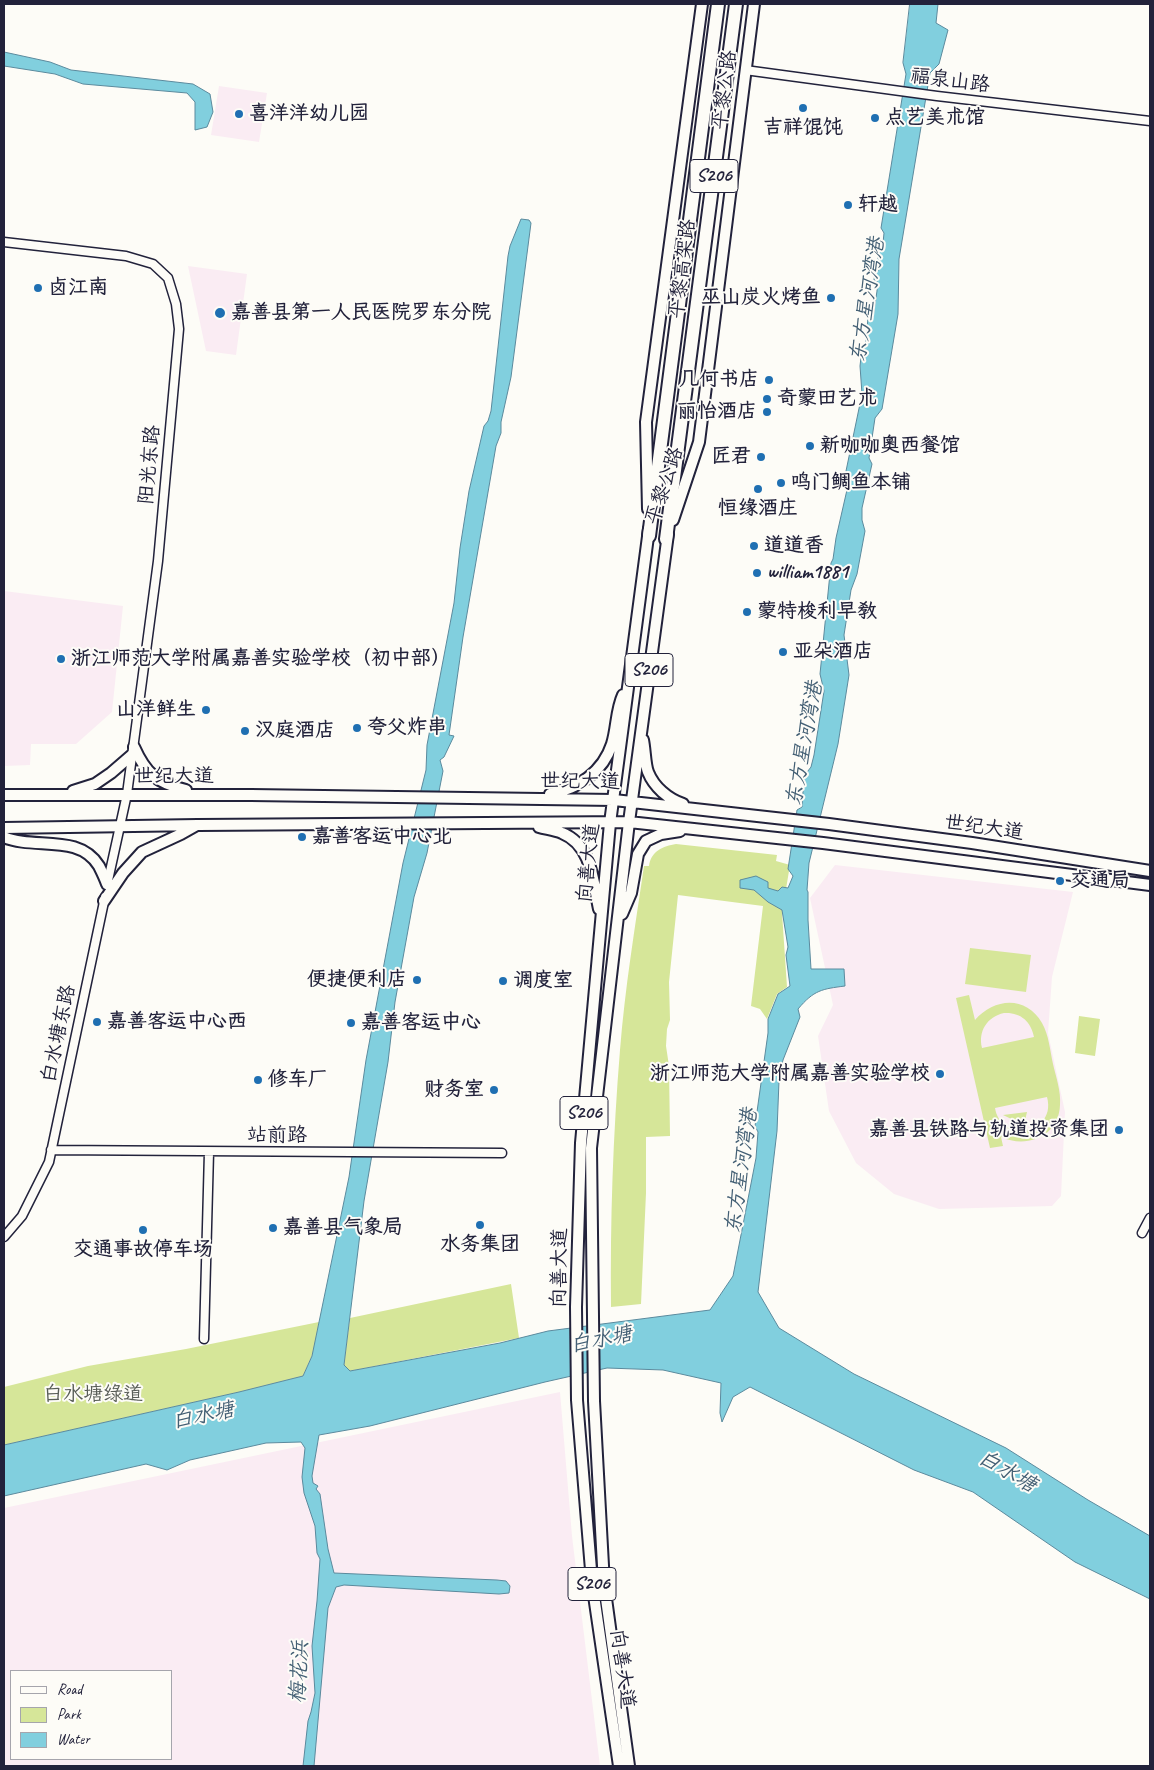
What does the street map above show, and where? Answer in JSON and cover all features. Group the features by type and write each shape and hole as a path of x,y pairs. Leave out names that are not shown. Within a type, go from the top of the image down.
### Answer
{"highway":[{"name":"平黎高架路","path":"649,536 718,4"},
{"name":"平黎高架路","path":"666,539 736,4"}],"main road":[{"name":"平黎公路","path":"614,800 649,536 646,422 702,4"},
{"name":"平黎公路","path":"632,801 666,539 699,442 754,4"},
{"path":"524,798 561,792 577,786 593,774 603,763 612,744 620,702 630,680"},
{"path":"641,730 648,771 655,783 664,794 676,801 698,809"},
{"path":"61,795 95,784 112,773 133,750 146,771 168,786 187,790 236,790 251,794"},
{"name":"世纪大道","path":"4,795 251,794 632,801 972,843 1150,871"},
{"name":"向善大道","path":"614,800 610,822 581,1143 576,1307 577,1400 592,1582 619,1766"},
{"name":"向善大道","path":"629,1766 604,1584 594,1401 591,1148 632,801"},
{"name":"世纪大道","path":"4,828 629,822 787,838 1150,885"},
{"path":"524,823 562,833 580,845 590,862 602,919"},
{"path":"104,901 142,852 198,825"},
{"path":"618,924 631,893 638,854 646,841 661,834 692,828"},
{"path":"4,837 27,842 63,844 79,848 98,865 107,884"}],"street":[{"name":"福泉山路","path":"745,70 937,96 1150,121"},
{"name":"阳光东路","path":"4,242 126,256 153,264 168,278 176,304 179,329 158,561 127,794 120,826"},
{"name":"白水塘东路","path":"4,1237 22,1216 49,1162 120,826"},
{"name":"站前路","path":"51,1150 502,1154"},
{"path":"204,1340 209,1152"},
{"path":"1142,1233 1150,1218"}],"shaded area":[{"name":"喜洋洋幼儿园","path":"219,86 267,93 259,142 211,135"},
{"name":"嘉善县第一人民医院罗东分院","path":"188,266 247,274 236,355 206,351"},
{"name":"浙江师范大学附属嘉善实验学校（初中部）","path":"4,591 123,606 112,712 76,744 31,744 30,765 4,766"},
{"name":"浙江师范大学附属嘉善实验学校","path":"835,865 1073,892 1052,977 1048,1033 1065,1112 1061,1196 1052,1206 939,1209 894,1194 856,1163 829,1111 818,1036 833,1005 810,898"},
{"path":"560,1392 572,1536 600,1766 4,1766 4,1508"}],"green space":[{"path":"676,844 777,855 776,861 790,865 782,913 787,987 777,994 767,1019 760,1009 751,1006 763,906 678,895 669,982 670,1020 667,1029 666,1046 669,1066 670,1136 646,1137 646,1193 641,1304 611,1307 614,1146 622,1027 630,958 644,866 649,866 652,857 658,850"},
{"path":"970,948 1031,955 1026,992 965,984"},
{"path":"969,995 975,1020 991,1007 1010,1003 1019,1004 1027,1008 1042,1023 1048,1038 1060,1100 1058,1116 1048,1132 1031,1140 1011,1140 1001,1137 1003,1146 990,1148 956,998","holes":["1004,1013 1015,1014 1024,1019 1033,1031 1034,1037 982,1048 981,1036 985,1026 993,1018","1047,1097 1048,1110 1044,1119 1037,1126 1027,1130 1007,1127 999,1119 995,1108"]},
{"path":"1079,1016 1100,1019 1095,1056 1075,1053"},
{"path":"1027,1112 1024,1125 1003,1115"},
{"path":"511,1284 519,1338 350,1371 344,1365 350,1318"},
{"name":"白水塘绿道","path":"319,1322 313,1353 303,1376 4,1445 4,1387 88,1366 186,1349"}],"water":[{"name":"白水塘","path":"910,4 938,4 936,23 948,30 939,64 930,73 899,259 898,314 882,409 875,418 869,458 872,464 862,508 862,520 865,531 857,574 851,590 844,635 849,675 838,744 809,863 807,890 811,969 844,969 845,986 830,988 814,994 798,1009 800,1017 783,1060 779,1081 777,1131 758,1292 779,1328 854,1374 1006,1448 1088,1500 1150,1536 1150,1599 1075,1562 973,1492 914,1470 750,1387 733,1397 722,1422 720,1413 721,1383 663,1370 607,1368 370,1426 319,1435 312,1476 313,1483 318,1486 316,1489 320,1494 328,1549 334,1573 497,1580 506,1581 510,1586 509,1593 499,1594 344,1585 336,1587 328,1608 314,1766 303,1766 308,1721 315,1693 312,1646 320,1559 317,1553 315,1526 304,1493 302,1477 305,1448 301,1442 266,1443 190,1460 167,1470 146,1464 4,1496 4,1445 303,1376 312,1356 349,1177 366,1060 403,863 426,770 427,745 454,603 469,491 484,426 488,421 491,411 508,256 521,219 529,220 531,223 511,377 501,422 501,433 496,446 463,637 449,735 454,736 444,757 440,760 443,771 427,853 414,897 395,1002 388,1062 364,1201 344,1365 350,1371 500,1343 548,1331 710,1310 733,1276 756,1158 758,1132 755,1126 768,1033 768,1019 778,994 790,986 786,955 788,947 782,910 768,902 754,890 740,888 740,880 756,876 768,882 768,888 778,891 782,887 788,888 793,876 788,869 797,810 802,807 804,776 811,767 814,755 824,691 820,674 831,563 849,481 846,471 862,394 860,366 862,348 865,348 868,318 873,317 877,291 877,280 874,280 875,272 878,271 878,245 883,243 884,233 881,228 906,74 903,63"},
{"path":"4,52 50,62 71,70 193,84 210,94 213,112 207,127 195,130 195,102 187,93 83,84 55,74 4,66"}],"place":[{"name":"吉祥馄饨","path":"803,108"},
{"name":"喜洋洋幼儿园","path":"239,114"},
{"name":"点艺美术馆","path":"875,118"},
{"name":"轩越","path":"848,205"},
{"name":"卤江南","path":"38,288"},
{"name":"巫山炭火烤鱼","path":"831,298"},
{"name":"嘉善县第一人民医院罗东分院","path":"220,313"},
{"name":"几何书店","path":"769,380"},
{"name":"奇蒙田艺术","path":"767,399"},
{"name":"丽怡酒店","path":"767,412"},
{"name":"新咖咖奥西餐馆","path":"810,446"},
{"name":"匠君","path":"761,457"},
{"name":"鸣门鲷鱼本铺","path":"781,483"},
{"name":"恒缘酒庄","path":"758,489"},
{"name":"道道香","path":"754,546"},
{"name":"william1881","path":"757,573"},
{"name":"蒙特梭利早教","path":"747,612"},
{"name":"亚朵酒店","path":"783,652"},
{"name":"浙江师范大学附属嘉善实验学校（初中部）","path":"61,659"},
{"name":"山洋鲜生","path":"206,710"},
{"name":"夸父炸串","path":"357,728"},
{"name":"汉庭酒店","path":"245,731"},
{"name":"嘉善客运中心北","path":"302,837"},
{"name":"交通局","path":"1060,881"},
{"name":"便捷便利店","path":"417,980"},
{"name":"调度室","path":"503,981"},
{"name":"嘉善客运中心西","path":"97,1022"},
{"name":"嘉善客运中心","path":"351,1023"},
{"name":"浙江师范大学附属嘉善实验学校","path":"940,1074"},
{"name":"修车厂","path":"258,1080"},
{"name":"财务室","path":"494,1090"},
{"name":"嘉善县铁路与轨道投资集团","path":"1119,1130"},
{"name":"水务集团","path":"480,1225"},
{"name":"嘉善县气象局","path":"273,1228"},
{"name":"交通事故停车场","path":"143,1230"}],"water label":[{"name":"东方星河湾港","path":"868,300"},
{"name":"东方星河湾港","path":"805,744"},
{"name":"东方星河湾港","path":"742,1171"},
{"name":"梅花浜","path":"300,1672"}]}
